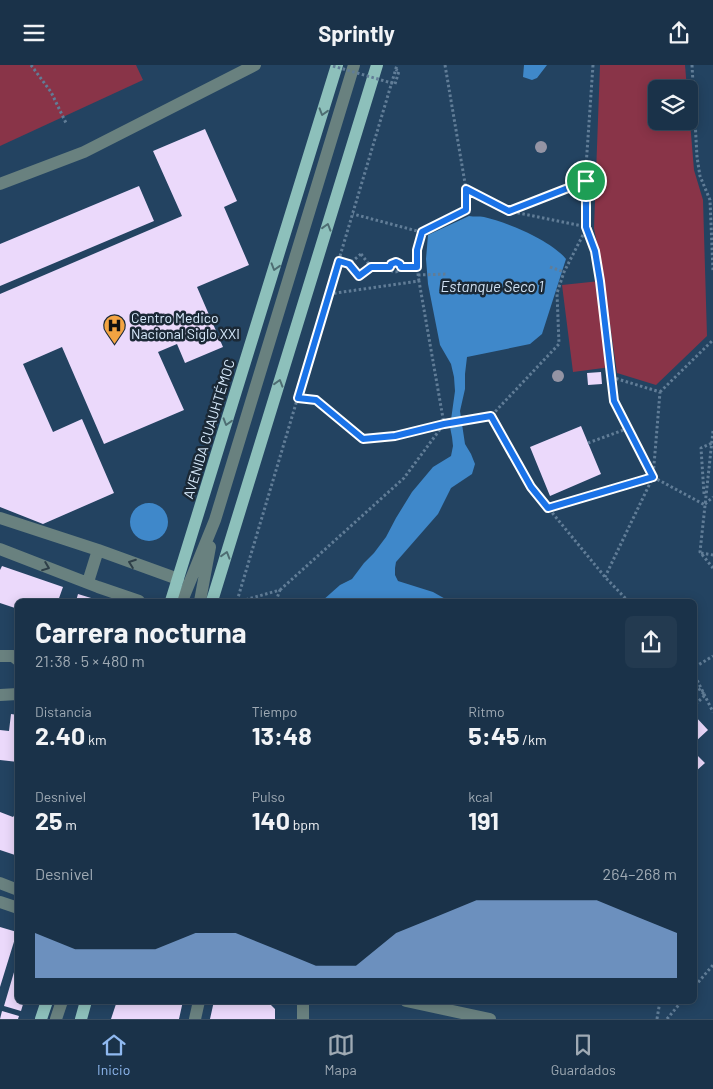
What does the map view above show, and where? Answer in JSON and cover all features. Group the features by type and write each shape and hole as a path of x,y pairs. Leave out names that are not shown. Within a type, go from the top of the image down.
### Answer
{"main road":[{"name":"AVENIDA CUAUHTÉMOC","path":"172,599 335,65"},
{"path":"213,599 377,65"},
{"path":"41,1019 46,1004"},
{"path":"81,1019 85,1004"}],"street":[{"path":"0,184 84,152 255,65"},
{"path":"183,599 215,520 354,65"},
{"path":"0,518 178,579"},
{"path":"200,599 215,520"},
{"path":"0,549 134,599"},
{"path":"88,582 98,550"},
{"path":"0,656 15,658"},
{"path":"0,695 15,694"},
{"path":"0,883 15,889"},
{"path":"0,902 15,908"},
{"path":"56,1019 61,1004"},
{"path":"195,1019 198,1004"},
{"path":"303,1004 303,1019"},
{"path":"420,1004 490,1019"}],"path":[{"path":"31,65 51,92 66,123"},
{"path":"335,65 395,84 399,71 396,67"},
{"path":"353,214 422,232 466,210 466,189 445,65"},
{"path":"593,65 586,181 586,227 595,251 614,401 653,477 705,505"},
{"path":"692,65 697,157 700,176 710,200 713,271"},
{"path":"240,599 396,67"},
{"path":"509,211 586,181"},
{"path":"466,189 509,211 586,227"},
{"path":"298,398 316,400 363,439 395,436 444,424 491,416 559,344 558,293 564,272 586,227"},
{"path":"246,599 280,590 404,478 444,424 417,267 417,250 422,232"},
{"path":"349,264 361,254 371,267"},
{"path":"339,261 349,264 359,276 371,267 390,267 391,264 396,262 401,267"},
{"path":"390,267 395,273 401,267 417,267"},
{"path":"550,267 564,272"},
{"path":"418,275 448,275"},
{"path":"329,293 419,281"},
{"path":"605,577 653,477 660,392 713,340"},
{"path":"611,377 660,392"},
{"path":"491,416 531,487 605,577 626,599"},
{"path":"588,443 628,428"},
{"path":"713,431 700,553 713,568"},
{"path":"705,505 701,448 712,443"},
{"path":"548,508 653,477"},
{"path":"705,505 713,497"},
{"path":"700,553 713,555"},
{"path":"277,599 280,590"},
{"path":"697,666 713,656"},
{"path":"697,680 713,713"},
{"path":"697,687 705,695"},
{"path":"697,703 705,695"},
{"path":"697,984 713,965"},
{"path":"657,1019 660,1004"},
{"path":"667,1019 680,1004"}],"shaded area":[{"path":"0,65 136,65 143,80 0,146"},
{"path":"600,65 685,65 686,80 648,80 648,130 691,130 694,170 703,200 707,336 656,385 617,373 603,275 594,228"},
{"path":"600,281 611,367 573,372 562,285"}],"water":[{"path":"524,65 547,65 537,78 532,80 523,77"},
{"name":"Estanque Seco 1","path":"469,216 484,217 505,223 540,239 566,259 542,334 530,344 467,357 465,389 460,411 465,444 475,464 472,474 451,488 438,514 396,562 395,568 395,575 398,581 433,592 445,599 324,599 340,585 352,579 386,537 412,492 433,467 451,456 453,446 450,427 455,391 454,377 451,364 440,345 428,284 426,259 428,235"},
{"path":"149,503 162,509 168,522 162,535 149,541 136,535 130,522 136,509"}],"building":[{"path":"205,129 237,201 224,207 249,265 197,287 223,347 185,363 177,344 158,352 184,410 104,444 62,347 23,364 53,432 82,419 114,493 43,524 0,507 0,294 182,216 153,151"},
{"path":"139,186 154,221 0,286 0,244"},
{"path":"601,372 602,384 588,385 587,373"},
{"path":"581,426 601,474 550,496 530,447"},
{"path":"2,566 63,587 59,599 15,599 15,608 0,603 0,570"},
{"path":"78,594 94,599 77,599"},
{"path":"11,714 15,715 15,762 0,760 0,730 9,731"},
{"path":"697,718 708,730 697,740"},
{"path":"697,755 705,763 697,770"},
{"path":"0,812 13,817 15,814 15,855 0,850"},
{"path":"0,927 15,931 15,938 0,987"},
{"path":"15,969 15,1004 23,1004 21,1011 4,1006"},
{"path":"116,1004 182,1004 179,1019 111,1019"},
{"path":"213,1004 270,1004 275,1009 275,1019 210,1019"},
{"path":"2,1011 19,1016 18,1019 0,1019"}],"place":[{"name":"Centro Medico Nacional Siglo XXI","path":"115,345"}],"route":[{"path":"586,181 586,227 595,251 600,281 614,401 653,477 548,508 531,487 491,416 444,424 395,436 363,439 316,400 298,398 339,261 349,264 359,276 371,267 390,267 391,264 396,262 401,267 417,267 417,250 422,232 466,210 466,189 509,211 586,181"}]}
